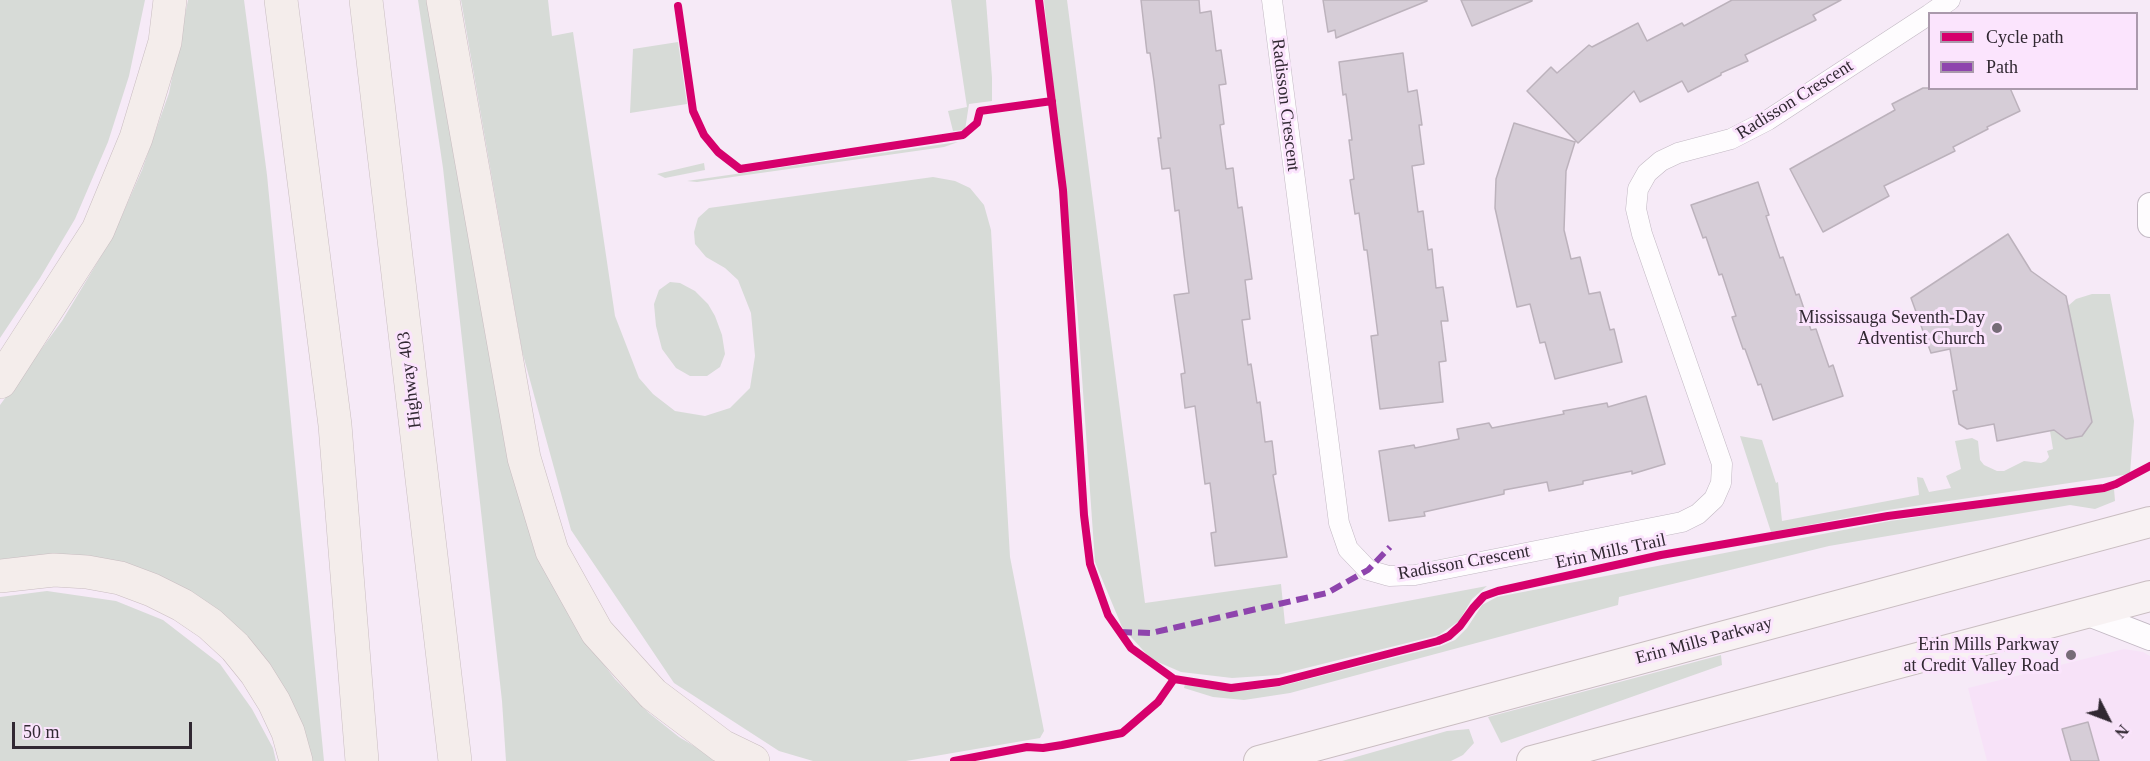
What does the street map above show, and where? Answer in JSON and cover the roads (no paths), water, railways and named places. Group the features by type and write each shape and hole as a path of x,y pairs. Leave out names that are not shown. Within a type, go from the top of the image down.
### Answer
{"highway":[{"path":"0,382 98,230 136,138 165,42 170,0"},
{"path":"281,0 335,425 362,761"},
{"name":"Highway 403","path":"366,0 455,761"},
{"path":"442,0 524,458 552,551 597,632 653,694 722,746 753,761"},
{"path":"0,576 54,570 87,572 120,578 182,605 210,624 235,647 256,673 279,712 288,732 296,761"}],"main road":[{"name":"Erin Mills Parkway","path":"1259,761 2150,522"},
{"path":"1532,761 2150,596"}],"street":[{"name":"Radisson Crescent","path":"1272,0 1339,523 1348,549 1368,570 1389,576 1415,575 1682,522 1698,514 1714,499 1721,483 1722,464 1717,444 1642,234 1636,209 1638,189 1647,172 1661,161 1678,153 1731,139 1768,120 1928,15"},
{"name":"Radisson Crescent","path":"1933,12 1950,0"},
{"path":"2150,205 2150,225"},
{"path":"2086,613 2150,638"}],"place":[{"name":"Mississauga Seventh-Day Adventist Church","path":"1997,328"},
{"name":"Erin Mills Parkway at Credit Valley Road","path":"2071,655"}]}
